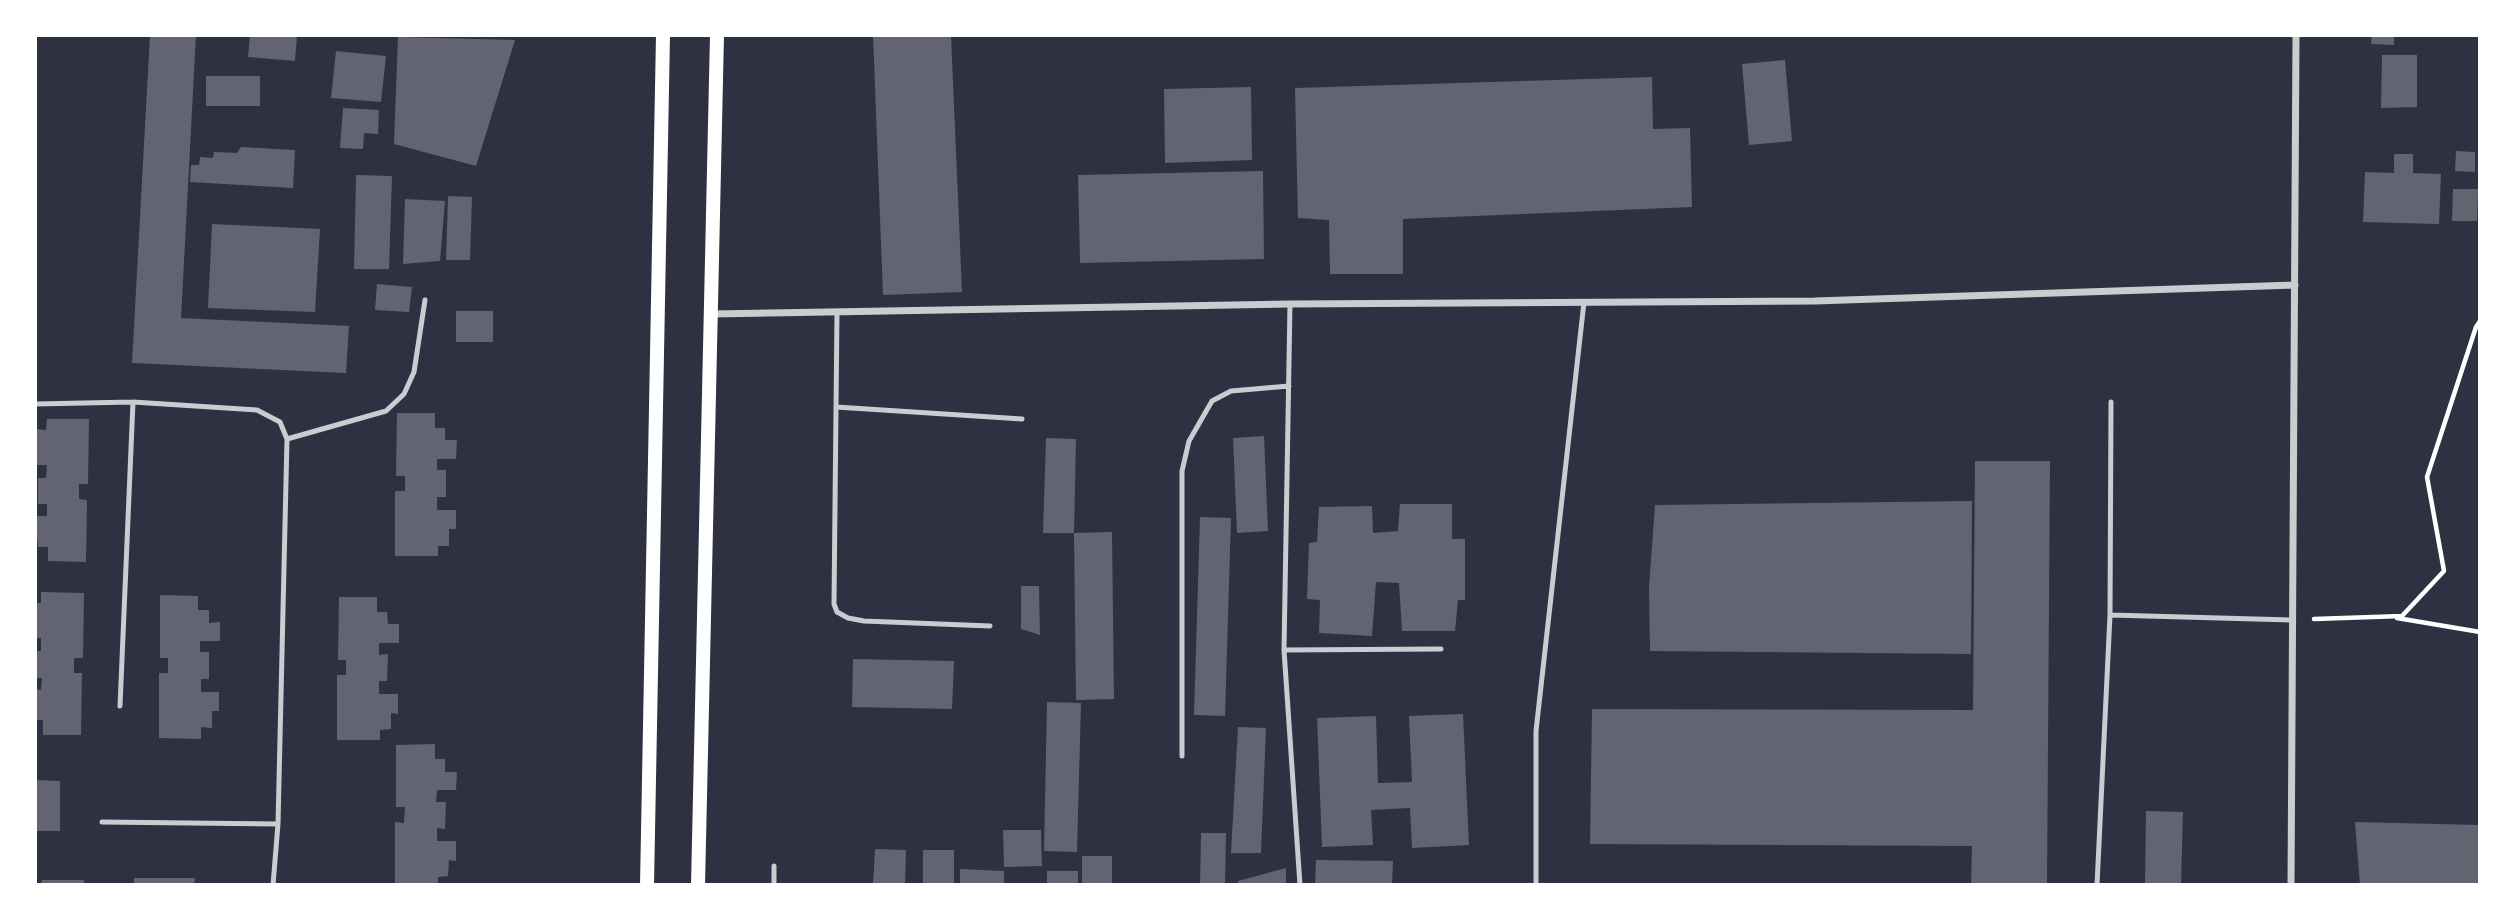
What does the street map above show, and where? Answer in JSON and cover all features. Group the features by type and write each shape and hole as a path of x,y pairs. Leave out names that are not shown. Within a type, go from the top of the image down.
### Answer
{"main road":[{"path":"647,885 663,35"},
{"path":"698,885 717,35"}],"street":[{"path":"2291,885 2297,35"},
{"path":"712,314 1290,304 1815,301 2295,285"}],"lane":[{"path":"287,439 386,411 404,394 414,372 425,300"},
{"path":"1536,885 1536,731 1584,302"},
{"path":"1290,304 1284,650 1300,885"},
{"path":"837,312 834,604 837,612 848,618 864,621 990,626"},
{"path":"1182,756 1182,471 1189,441 1212,401 1231,391 1289,386"},
{"path":"120,706 133,402"},
{"path":"35,404 133,402 257,410 280,422 287,439 278,824 273,885"},
{"path":"2097,885 2109,615 2111,402"},
{"path":"836,407 1022,419"},
{"path":"2109,615 2292,620"},
{"path":"1284,650 1441,649"},
{"path":"102,822 278,824"},
{"path":"774,866 774,885"}],"path":[{"path":"2292,620 2402,616 2444,571 2427,477 2480,321"},
{"path":"2390,616 2480,632"}],"building":[{"path":"150,35 196,35 181,318 349,326 346,373 132,363"},
{"path":"250,35 297,35 295,61 248,57"},
{"path":"873,35 951,35 962,292 883,295"},
{"path":"2372,35 2394,35 2394,45 2371,44"},
{"path":"398,37 515,40 476,166 394,144"},
{"path":"336,51 386,56 381,102 331,98"},
{"path":"2382,55 2417,55 2417,107 2381,108"},
{"path":"1785,60 1792,141 1749,145 1742,64"},
{"path":"206,76 260,76 260,106 206,106"},
{"path":"1652,77 1653,129 1690,128 1692,207 1403,219 1403,274 1330,274 1329,220 1298,218 1295,88"},
{"path":"1251,87 1252,160 1165,163 1164,89"},
{"path":"343,108 379,110 378,134 364,133 363,149 340,148"},
{"path":"241,147 295,150 293,188 190,182 191,165 199,165 200,157 213,158 214,152 237,153"},
{"path":"2456,151 2475,152 2475,172 2455,171"},
{"path":"2394,154 2413,154 2413,173 2441,174 2439,224 2363,222 2365,172 2394,173"},
{"path":"1263,171 1264,259 1080,263 1078,175"},
{"path":"356,175 392,176 389,269 354,269"},
{"path":"2453,189 2478,189 2477,221 2452,221"},
{"path":"448,196 472,197 470,260 446,260"},
{"path":"405,199 445,201 440,261 403,264"},
{"path":"212,224 320,229 315,312 208,308"},
{"path":"377,284 412,287 409,312 375,310"},
{"path":"456,311 493,311 493,342 456,342"},
{"path":"397,413 435,413 435,428 445,428 445,440 457,440 456,459 437,459 437,470 446,470 446,497 437,497 437,510 456,510 456,529 449,529 449,546 438,546 438,556 395,556 395,491 405,491 405,476 396,476"},
{"path":"47,419 89,419 88,484 79,484 79,499 87,500 86,562 48,561 48,547 38,547 35,516 47,516 47,504 38,504 38,478 46,478 47,465 35,465 35,429 46,430"},
{"path":"1264,436 1268,531 1237,533 1233,438"},
{"path":"1046,438 1076,439 1074,533 1043,533"},
{"path":"1975,461 2050,461 2047,885 1971,885 1972,846 1590,844 1592,709 1973,710"},
{"path":"1972,501 1971,654 1650,651 1649,587 1655,505"},
{"path":"1400,504 1452,504 1452,539 1465,539 1465,600 1458,600 1455,631 1402,631 1399,583 1376,582 1372,636 1319,633 1320,600 1307,599 1309,543 1317,542 1319,507 1372,506 1373,533 1398,531"},
{"path":"1200,517 1231,518 1225,716 1194,715"},
{"path":"1112,532 1114,699 1076,700 1074,533"},
{"path":"1021,586 1039,586 1040,635 1021,629"},
{"path":"41,592 84,593 83,658 74,658 74,673 82,673 81,735 43,735 43,720 35,720 35,689 41,690 42,678 35,678 35,651 41,651 41,638 35,638 35,603 41,603"},
{"path":"160,595 198,596 198,610 209,610 209,623 220,622 220,641 200,641 200,652 209,652 209,679 201,679 201,692 219,692 219,711 212,711 212,728 201,727 201,739 159,738 159,673 168,673 168,658 160,658"},
{"path":"339,597 377,597 377,612 387,612 388,624 399,624 399,643 379,643 379,655 388,654 387,681 379,681 379,694 398,694 398,714 391,713 391,729 380,730 380,740 337,740 337,675 346,675 346,660 338,660"},
{"path":"853,659 954,661 952,709 852,707"},
{"path":"1047,702 1081,703 1077,852 1044,851"},
{"path":"1463,714 1469,845 1412,848 1410,808 1371,810 1373,845 1322,847 1317,718 1376,716 1378,783 1412,782 1409,716"},
{"path":"1238,727 1266,728 1261,853 1231,853"},
{"path":"435,744 435,759 445,759 445,772 457,772 456,790 437,790 436,802 446,802 445,829 437,828 437,841 456,841 456,861 449,860 448,876 438,877 438,885 395,885 395,822 404,823 405,807 396,807 396,745"},
{"path":"35,780 60,781 60,831 35,831"},
{"path":"2146,811 2183,812 2181,885 2145,885"},
{"path":"2355,822 2480,825 2480,885 2360,885"},
{"path":"1003,830 1041,830 1042,866 1004,867"},
{"path":"1201,833 1226,833 1225,885 1200,885"},
{"path":"875,849 906,850 905,885 873,885"},
{"path":"923,850 954,850 954,885 923,885"},
{"path":"1082,856 1112,856 1112,885 1082,885"},
{"path":"1316,860 1393,861 1392,885 1315,885"},
{"path":"1286,868 1286,885 1238,885 1238,881"},
{"path":"960,869 1004,871 1004,885 960,885"},
{"path":"1047,871 1078,871 1078,885 1047,885"},
{"path":"134,878 195,878 194,885 134,885"},
{"path":"42,880 84,880 84,885 41,885"}]}
